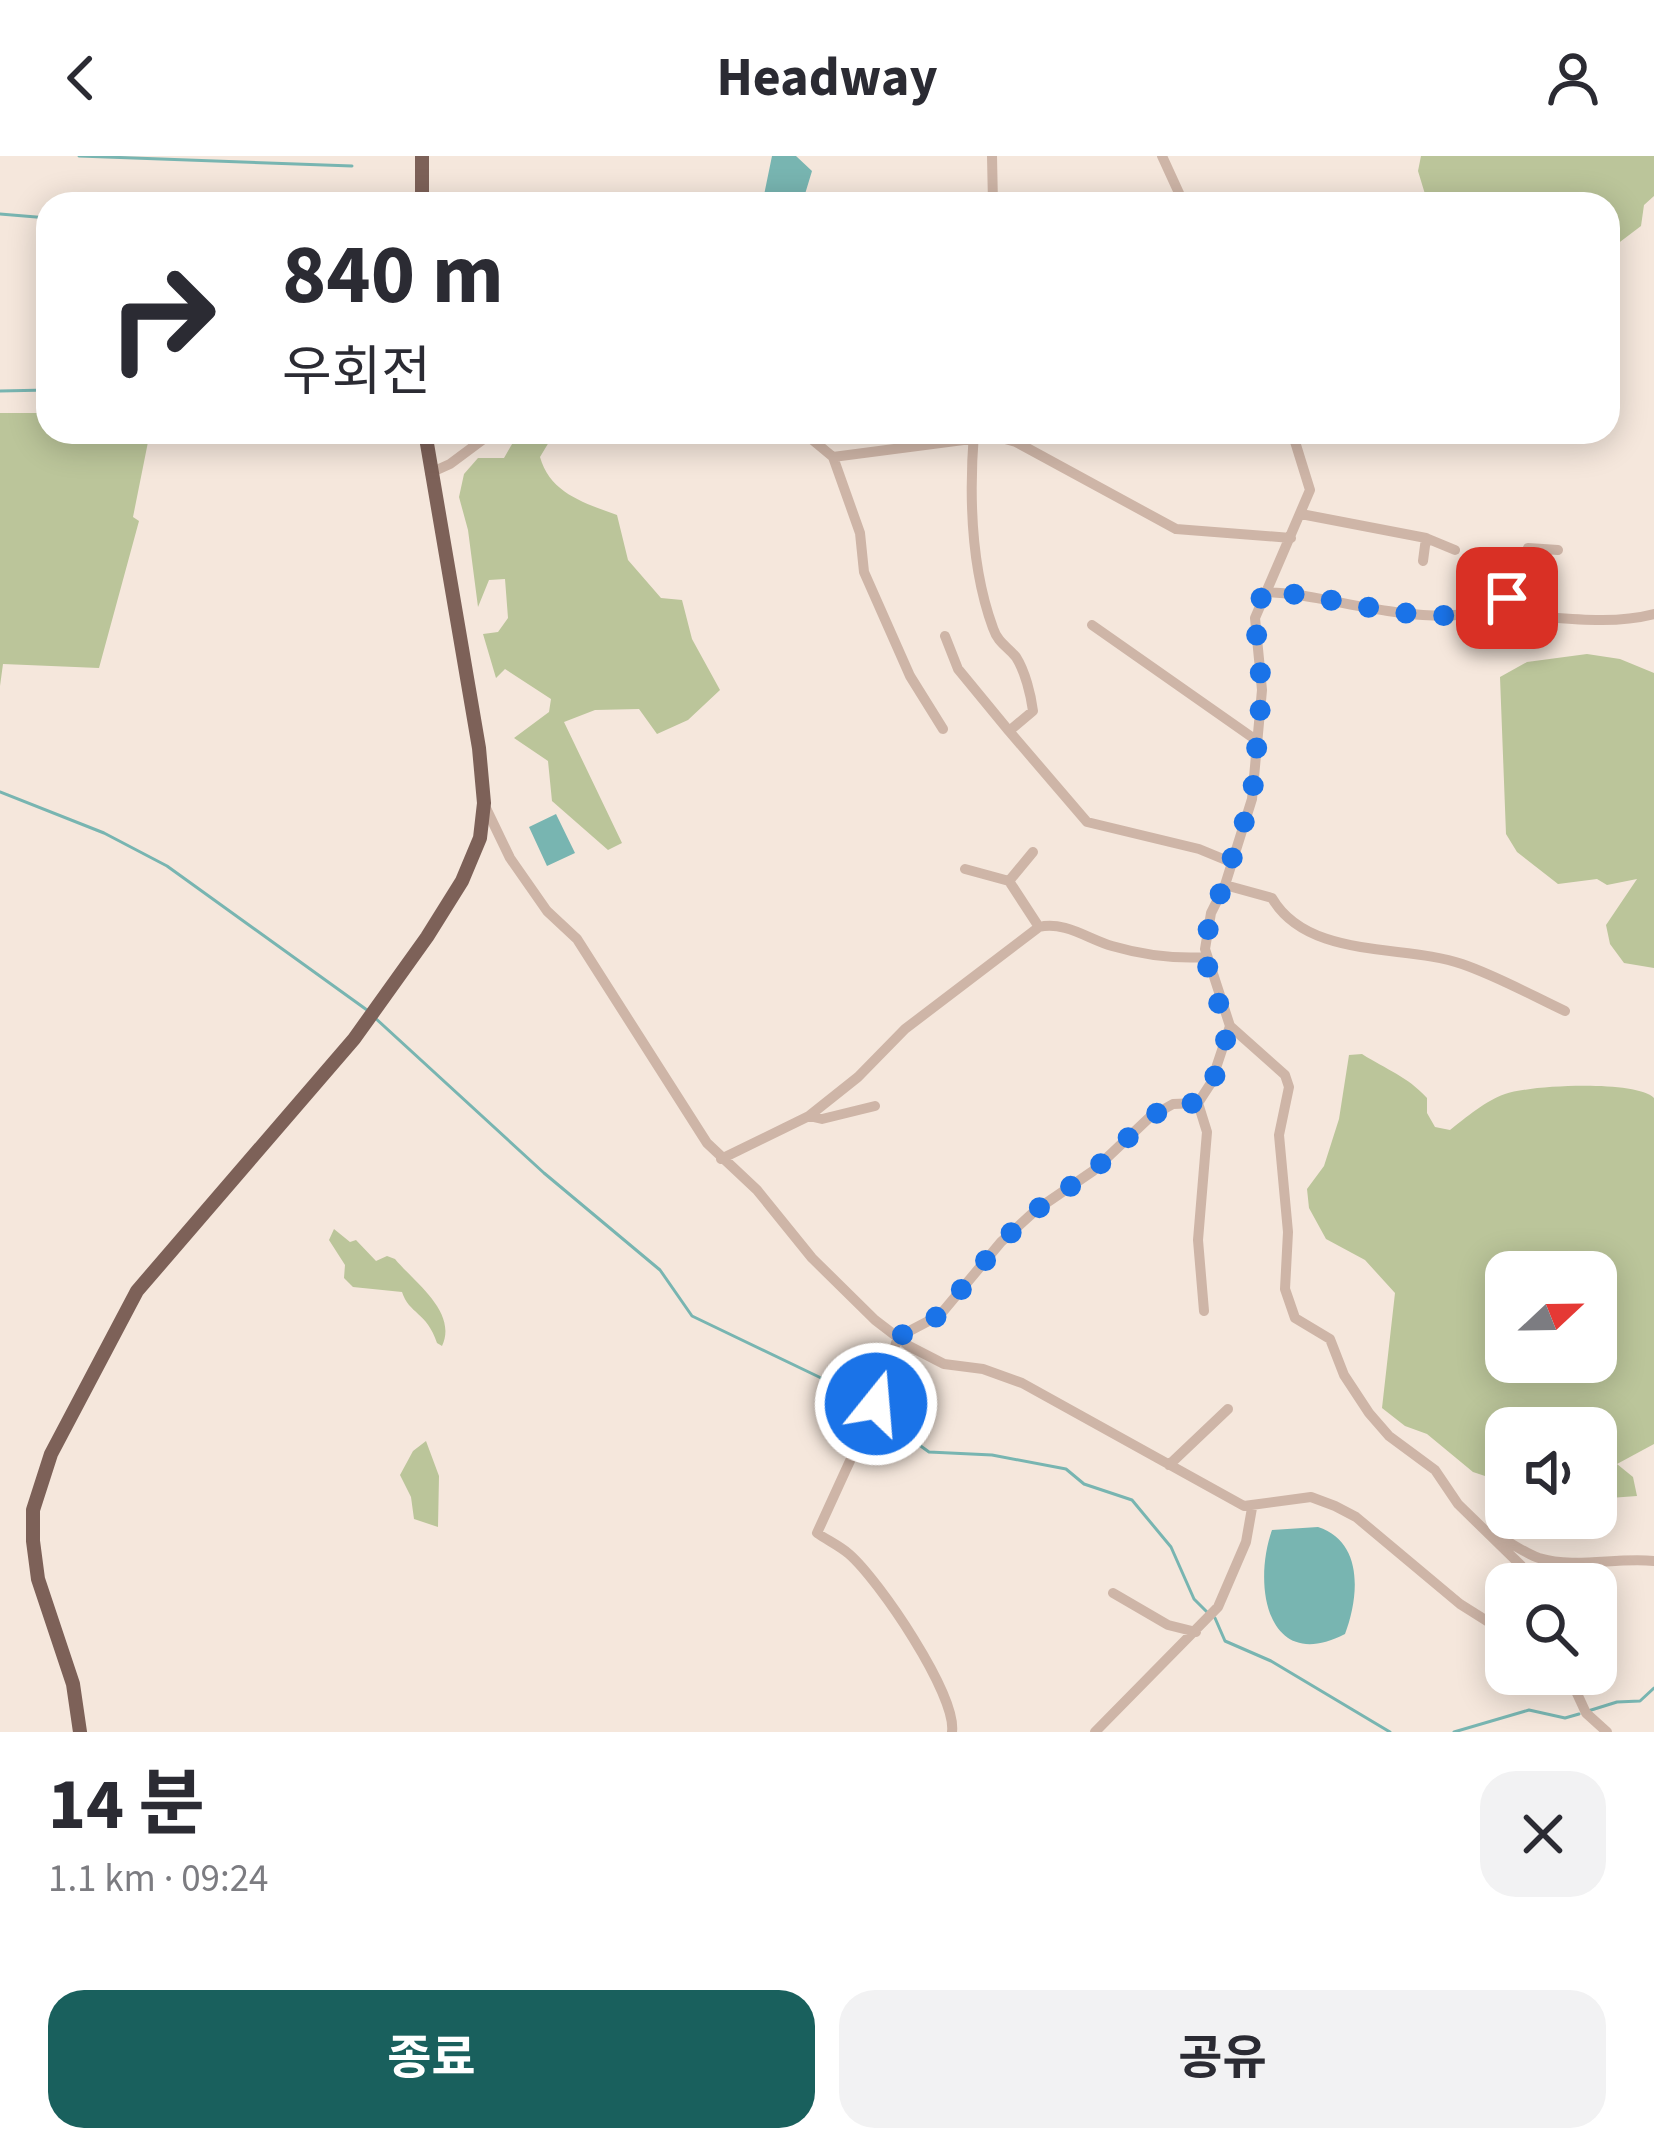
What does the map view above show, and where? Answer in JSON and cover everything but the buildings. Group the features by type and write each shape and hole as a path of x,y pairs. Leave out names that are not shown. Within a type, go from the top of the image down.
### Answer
{"main road":[{"path":"422,156 422,192"},
{"path":"80,1732 76,1696 38,1580 33,1541 33,1510 51,1454 137,1291 326,1076 427,938 462,881 480,838 484,803 479,748 426,444"}],"street":[{"path":"992,156 994,192"},
{"path":"1162,156 1178,192"},
{"path":"430,472 477,444"},
{"path":"817,444 833,457 860,533 864,572 910,676 943,730"},
{"path":"833,457 928,444"},
{"path":"974,444 974,526 986,605 999,643 1021,668 1033,711 1009,731"},
{"path":"1020,444 1176,529 1291,538"},
{"path":"1297,444 1310,490 1255,618 1262,690 1252,799 1225,885 1211,913 1207,957 1230,1026 1285,1075 1289,1087 1280,1120 1280,1150 1288,1232 1285,1289 1295,1318 1330,1339 1344,1375 1369,1414 1435,1470 1458,1504 1485,1529"},
{"path":"1301,514 1426,538 1455,550"},
{"path":"1423,561 1426,538"},
{"path":"1460,615 1507,598 1528,548 1558,550"},
{"path":"1263,592 1303,593 1375,608 1460,615 1517,613 1612,621 1654,614"},
{"path":"1092,625 1256,740"},
{"path":"945,636 958,669 1087,823 1199,849 1233,862"},
{"path":"484,803 510,858 547,911 577,939 722,1159 757,1190 812,1258 898,1337 944,1364 1022,1383 1252,1508 1311,1497 1336,1506 1485,1620"},
{"path":"1009,881 1033,852"},
{"path":"965,869 1009,881 1040,927"},
{"path":"1225,885 1272,898 1280,912 1313,933 1384,953 1458,962 1565,1011"},
{"path":"722,1159 808,1116 858,1077 905,1029 1040,927 1060,926 1112,946 1161,956 1207,957"},
{"path":"1198,1103 1211,1083 1230,1026"},
{"path":"1198,1103 1207,1132 1198,1240 1204,1311"},
{"path":"952,1732 954,1718 922,1655 877,1587 850,1554 817,1533 876,1404 898,1337 940,1315 1001,1242 1036,1210 1093,1171 1150,1117 1173,1104 1198,1103"},
{"path":"808,1116 822,1119 874,1106"},
{"path":"1169,1465 1228,1409"},
{"path":"1095,1732 1218,1607 1230,1584 1252,1508"},
{"path":"1495,1539 1519,1563"},
{"path":"1499,1539 1537,1557 1654,1561"},
{"path":"1113,1594 1168,1625 1196,1632"},
{"path":"1578,1695 1586,1713 1607,1732"},
{"path":"1110,1719 1116,1732"}],"green space":[{"path":"1421,156 1654,156 1654,196 1644,205 1641,226 1620,242 1620,192 1424,192 1418,171"},
{"path":"0,413 36,413 36,444 148,444 133,517 139,521 99,668 3,664 0,686"},
{"path":"512,444 548,444 540,457 552,480 570,495 617,515 628,560 661,598 682,600 692,639 720,690 688,720 657,734 639,709 595,710 564,722 622,843 608,850 552,801 548,761 514,738 549,712 551,699 505,669 496,678 483,634 498,632 508,618 505,579 489,580 478,607 459,497 464,474 478,458 504,458"},
{"path":"1587,654 1620,659 1654,673 1654,968 1624,963 1610,944 1606,925 1637,879 1607,885 1597,879 1558,884 1517,852 1506,834 1500,677 1527,662"},
{"path":"1362,1054 1412,1084 1427,1098 1427,1113 1435,1127 1450,1130 1491,1100 1518,1091 1606,1086 1654,1098 1654,1444 1617,1464 1617,1407 1485,1407 1485,1476 1382,1408 1395,1293 1365,1260 1326,1239 1309,1208 1307,1189 1324,1166 1339,1119 1349,1055"},
{"path":"334,1229 350,1242 356,1240 376,1261 387,1256 395,1259 422,1288 444,1321 442,1346 402,1292 353,1287 344,1278 345,1265 329,1240"},
{"path":"426,1441 439,1476 438,1527 414,1519 411,1497 400,1475 413,1451"},
{"path":"1617,1464 1633,1477 1637,1496 1617,1497"}],"water":[{"path":"772,156 796,156 812,171 806,192 765,192"},
{"path":"556,814 575,853 547,866 529,827"},
{"path":"1318,1527 1333,1534 1350,1558 1353,1604 1345,1634 1319,1643 1298,1643 1283,1634 1272,1618 1266,1599 1266,1552 1272,1530"}],"waterway":[{"path":"79,156 352,166"},
{"path":"0,214 36,217"},
{"path":"0,391 36,390"},
{"path":"0,792 104,833 167,866 367,1010"},
{"path":"374,1017 544,1173 660,1270 692,1316 842,1388 869,1407"},
{"path":"876,1414 929,1452 992,1455 1066,1469 1084,1484 1132,1500 1171,1547 1194,1599 1207,1612"},
{"path":"1215,1618 1225,1641 1271,1661 1390,1732"},
{"path":"1588,1711 1640,1701 1654,1688"},
{"path":"1454,1732 1529,1710 1565,1718 1579,1714"}],"route":[{"path":"876,1404 898,1337 940,1315 1001,1242 1036,1210 1093,1171 1150,1117 1173,1104 1198,1103 1211,1083 1230,1026 1207,957 1206,936 1252,799 1262,690 1255,618 1263,592 1316,595 1445,616 1499,605 1507,598"}]}
